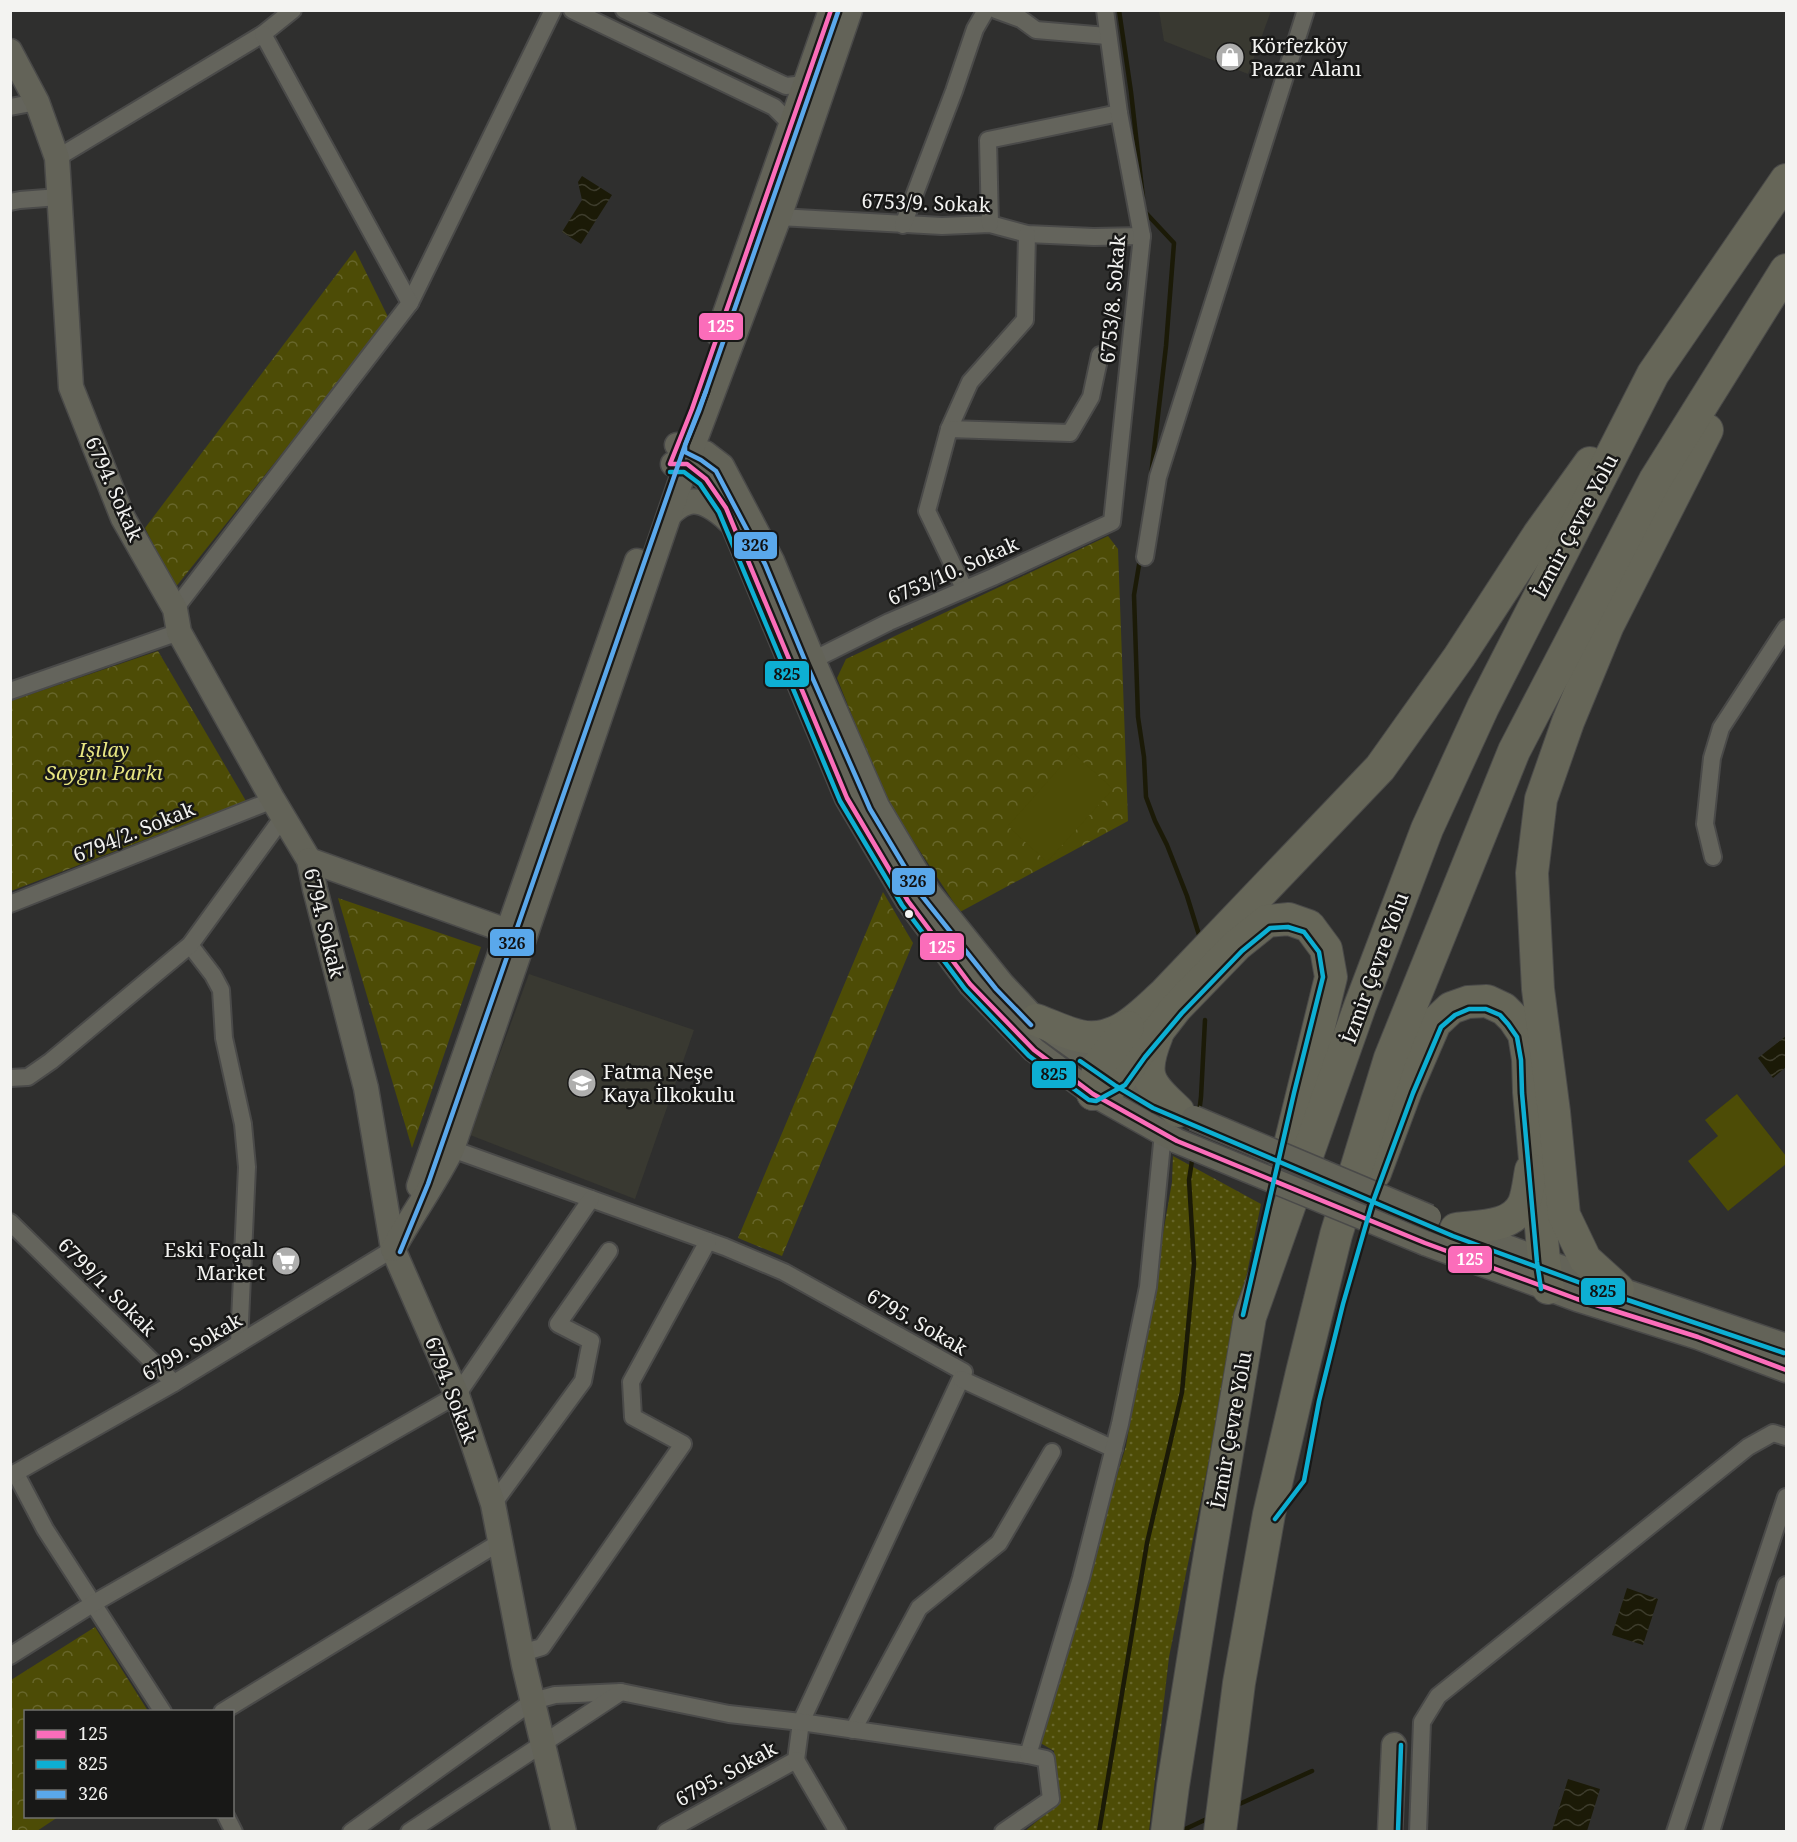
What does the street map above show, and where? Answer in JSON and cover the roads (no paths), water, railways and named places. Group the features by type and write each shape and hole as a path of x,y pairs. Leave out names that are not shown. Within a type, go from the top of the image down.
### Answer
{"highway":[{"name":"İzmir Çevre Yolu","path":"1167,1832 1250,1317 1356,1018 1427,829 1482,707 1653,374 1786,180"},
{"path":"1551,1272 1566,1243 1554,1112 1537,977 1532,873 1541,800 1568,722 1608,625 1786,271"},
{"path":"1220,1832 1233,1722 1269,1514 1336,1234 1390,1058 1514,751 1655,480 1786,271"},
{"path":"1036,1020 1081,1037 1103,1037 1128,1027 1203,954 1380,768 1459,657 1539,534 1653,374"},
{"path":"1104,1080 1139,1052 1176,1008 1237,945 1267,921 1289,919 1309,926 1326,949 1331,977 1301,1095 1250,1317"},
{"path":"1269,1514 1297,1479 1312,1399 1336,1302 1367,1194 1406,1090 1435,1023 1451,1008 1468,1002 1487,1001 1504,1009 1524,1034 1535,1154 1551,1272"},
{"path":"1104,1080 1128,1027"},
{"path":"1159,1030 1147,1066 1152,1084 1178,1126"},
{"path":"1442,1223 1496,1225 1513,1216 1524,1204 1535,1154"},
{"path":"1564,1215 1585,1259 1618,1289"}],"street":[{"path":"57,158 263,34 293,10"},
{"path":"10,691 177,621 410,303 553,10"},
{"path":"572,10 774,107 792,125"},
{"path":"624,10 786,86 806,84"},
{"path":"393,1249 452,1149 670,514 692,409 831,10"},
{"path":"393,1249 421,1182 507,931 681,456 705,416 779,217 850,10"},
{"path":"903,225 975,29 986,10"},
{"path":"996,10 1021,19 1036,30 1107,36"},
{"name":"6753/8. Sokak","path":"1105,10 1119,113 1142,236 1112,522"},
{"path":"1145,557 1158,477 1306,10"},
{"path":"263,34 410,303"},
{"name":"6794. Sokak","path":"10,51 37,102 57,158 71,387 123,518 278,808 309,860 366,1088 393,1249 457,1395 493,1504 522,1653 564,1832"},
{"path":"10,107 37,102"},
{"path":"990,224 988,140 1119,113"},
{"path":"10,202 59,198"},
{"name":"6753/9. Sokak","path":"779,217 903,225 990,224 1027,234 1094,237 1142,236"},
{"path":"964,588 927,511 949,429 970,382 1024,320 1027,234"},
{"path":"949,429 1071,433 1090,396 1100,355"},
{"path":"705,416 705,429 710,445 772,561 877,806 928,892 1002,984 1036,1020 1104,1080"},
{"path":"681,456 705,453 722,466"},
{"path":"681,456 706,479 726,508 847,798 908,901 970,984 1034,1050 1104,1080 1178,1126 1425,1243 1618,1289 1786,1346"},
{"path":"670,514 686,502 693,502 717,509 732,524"},
{"name":"6753/10. Sokak","path":"813,660 889,622 1112,522"},
{"path":"1713,857 1705,824 1712,758 1721,728 1786,628"},
{"path":"10,1078 28,1077 51,1061 190,945 278,808"},
{"name":"6794/2. Sokak","path":"10,904 278,808"},
{"path":"309,860 507,931"},
{"path":"190,945 213,975 221,990 224,1038 243,1124 247,1167 239,1343"},
{"path":"1178,1126 1442,1223 1551,1272 1577,1299 1705,1340 1786,1370"},
{"path":"1028,1755 1081,1578 1114,1449 1148,1287 1178,1126"},
{"name":"6795. Sokak","path":"452,1149 708,1241 795,1278 964,1372 801,1722 796,1760 666,1832"},
{"path":"10,1656 93,1603 457,1395 591,1199"},
{"name":"6799/1. Sokak","path":"10,1222 174,1383"},
{"path":"522,1653 542,1647 683,1444 633,1416 631,1382 708,1241"},
{"name":"6799. Sokak","path":"13,1475 174,1383 393,1249"},
{"path":"493,1504 583,1381 591,1341 558,1324 609,1251"},
{"path":"961,1379 1114,1449"},
{"path":"1418,1832 1422,1722 1438,1696 1748,1447 1773,1433 1786,1437"},
{"path":"853,1730 919,1608 999,1543 1052,1452"},
{"path":"13,1475 45,1529 162,1710"},
{"path":"1675,1832 1786,1497"},
{"path":"225,1710 500,1542"},
{"path":"1711,1832 1786,1585"},
{"path":"409,1832 621,1692"},
{"path":"351,1832 534,1701 555,1695 621,1692 729,1714 801,1722 1047,1759 1051,1799 1003,1832"},
{"path":"1390,1832 1394,1745"},
{"path":"796,1760 838,1832"},
{"path":"227,1818 234,1832"}],"water":[{"path":"582,176 612,195 581,244 562,232 582,200 578,182"},
{"path":"1786,1036 1786,1067 1773,1078 1758,1058"},
{"path":"1627,1588 1658,1599 1643,1645 1612,1635"},
{"path":"1568,1779 1600,1789 1587,1831 1552,1831"}],"waterway":[{"path":"1119,10 1143,198"},
{"path":"1144,209 1174,243 1166,346 1151,476"},
{"path":"1140,559 1134,595 1138,717 1144,757 1146,797 1187,896 1200,938"},
{"path":"1199,1113 1205,1020"},
{"path":"1099,1832 1147,1543 1182,1392 1194,1264 1189,1180 1193,1154"},
{"path":"1235,1806 1312,1771"},
{"path":"1179,1832 1211,1817"}],"place":[{"name":"Körfezköy Pazar Alanı","path":"1230,57"},
{"name":"Fatma Neşe Kaya İlkokulu","path":"582,1083"},
{"name":"Eski Foçalı Market","path":"286,1261"}],"park label":[{"name":"Işılay Saygın Parkı","path":"104,762"}]}
